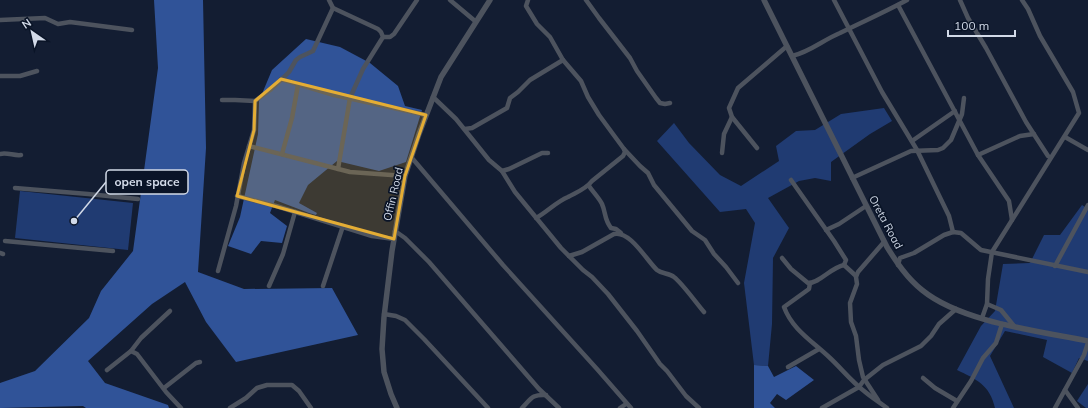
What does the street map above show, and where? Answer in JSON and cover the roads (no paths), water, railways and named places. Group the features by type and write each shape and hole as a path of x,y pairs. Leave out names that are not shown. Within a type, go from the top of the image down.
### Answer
{"street":[{"path":"329,0 333,8 378,29 383,37"},
{"path":"383,37 390,37 394,34 417,0"},
{"path":"450,0 476,21"},
{"name":"Offin Road","path":"397,408 384,372 382,350 384,314 395,231 405,176 426,114 441,77 490,0"},
{"path":"528,0 526,6 536,24 550,37 563,60 580,81 599,115 624,149 648,173 654,185 692,231 705,240 714,254 738,283"},
{"path":"586,0 630,58 637,71 660,103 670,103"},
{"name":"Oreta Road","path":"764,0 884,242 904,272 922,290 944,304 956,309 1002,324 1088,342"},
{"path":"834,0 882,92 917,150 949,216 953,232"},
{"path":"792,56 806,52 838,33 850,29 907,0"},
{"path":"960,0 968,18 1048,156"},
{"path":"982,318 987,304 988,279 992,252 1079,113 1073,92 1040,36 1028,9 1022,0"},
{"path":"898,5 978,155 1008,202 1012,220"},
{"path":"222,100 255,101 270,90 289,72 296,60 313,51 333,8"},
{"path":"0,20 45,18 58,24 70,22 132,30"},
{"path":"338,169 350,98 363,69 383,37"},
{"path":"757,148 732,117 729,108 737,90 787,46"},
{"path":"465,129 472,128 507,108 510,98 523,88 527,82 563,60"},
{"path":"0,76 20,76 37,71"},
{"path":"281,79 298,85 350,98 426,114"},
{"path":"282,154 292,118 298,85"},
{"path":"433,97 451,113 490,160 502,171 515,192 569,256 608,294 637,331 660,364 686,396 699,408"},
{"path":"852,178 911,151 938,150 943,148 951,140 960,119 964,109 964,98"},
{"path":"218,271 236,206 237,196 254,130 255,101"},
{"path":"912,142 955,111"},
{"path":"722,153 724,134 732,117"},
{"path":"978,155 1020,136 1034,134"},
{"path":"1064,137 1088,150"},
{"path":"249,146 350,172 405,176"},
{"path":"536,218 568,197 589,186 592,181 622,156 625,152 624,149"},
{"path":"0,154 5,153 14,156 21,155"},
{"path":"502,171 509,169 527,159 548,153"},
{"path":"412,158 503,264 598,369 626,404 631,408"},
{"path":"791,180 846,260 844,265"},
{"path":"589,186 602,204 608,225 611,228 616,229 643,252 656,270 675,278 704,312"},
{"path":"15,188 138,199"},
{"path":"237,196 343,226 372,236 394,239"},
{"path":"1055,266 1088,205"},
{"path":"826,230 839,224 866,206"},
{"path":"269,286 283,254 295,212"},
{"path":"323,286 343,226"},
{"path":"395,231 429,262 539,389 559,408"},
{"path":"569,256 582,252 618,232 622,234"},
{"path":"898,265 900,258 914,253 944,235 953,232 960,233 981,250 1088,272"},
{"path":"5,241 113,251"},
{"path":"881,404 864,380 859,360 856,336 851,322 850,303 857,284 856,276 858,272 884,242"},
{"path":"782,258 791,269 804,279 805,282 810,283 814,282 833,269 844,265"},
{"path":"844,265 856,276"},
{"path":"810,283 809,289 784,306 787,313 796,327 819,349 859,387 887,408"},
{"path":"987,304 1001,310 1014,326"},
{"path":"822,408 859,387 864,380 883,365 921,346 932,336 939,324 956,309"},
{"path":"107,370 131,351 141,338 170,311"},
{"path":"384,314 396,316 405,320 488,408"},
{"path":"952,408 971,381 984,358 996,343 1002,324"},
{"path":"1055,408 1084,355 1088,342"},
{"path":"788,367 819,349"},
{"path":"131,351 137,354 181,408"},
{"path":"164,388 196,362 200,362"},
{"path":"924,378 935,388 957,401"},
{"path":"230,408 246,398 257,388 267,385 292,385 299,391 311,408"},
{"path":"1065,390 1078,408"},
{"path":"522,408 527,401 537,394 546,395"},
{"path":"479,408 484,404"},
{"path":"620,408 626,404"}],"place":[{"name":"open space","path":"74,221"}]}
